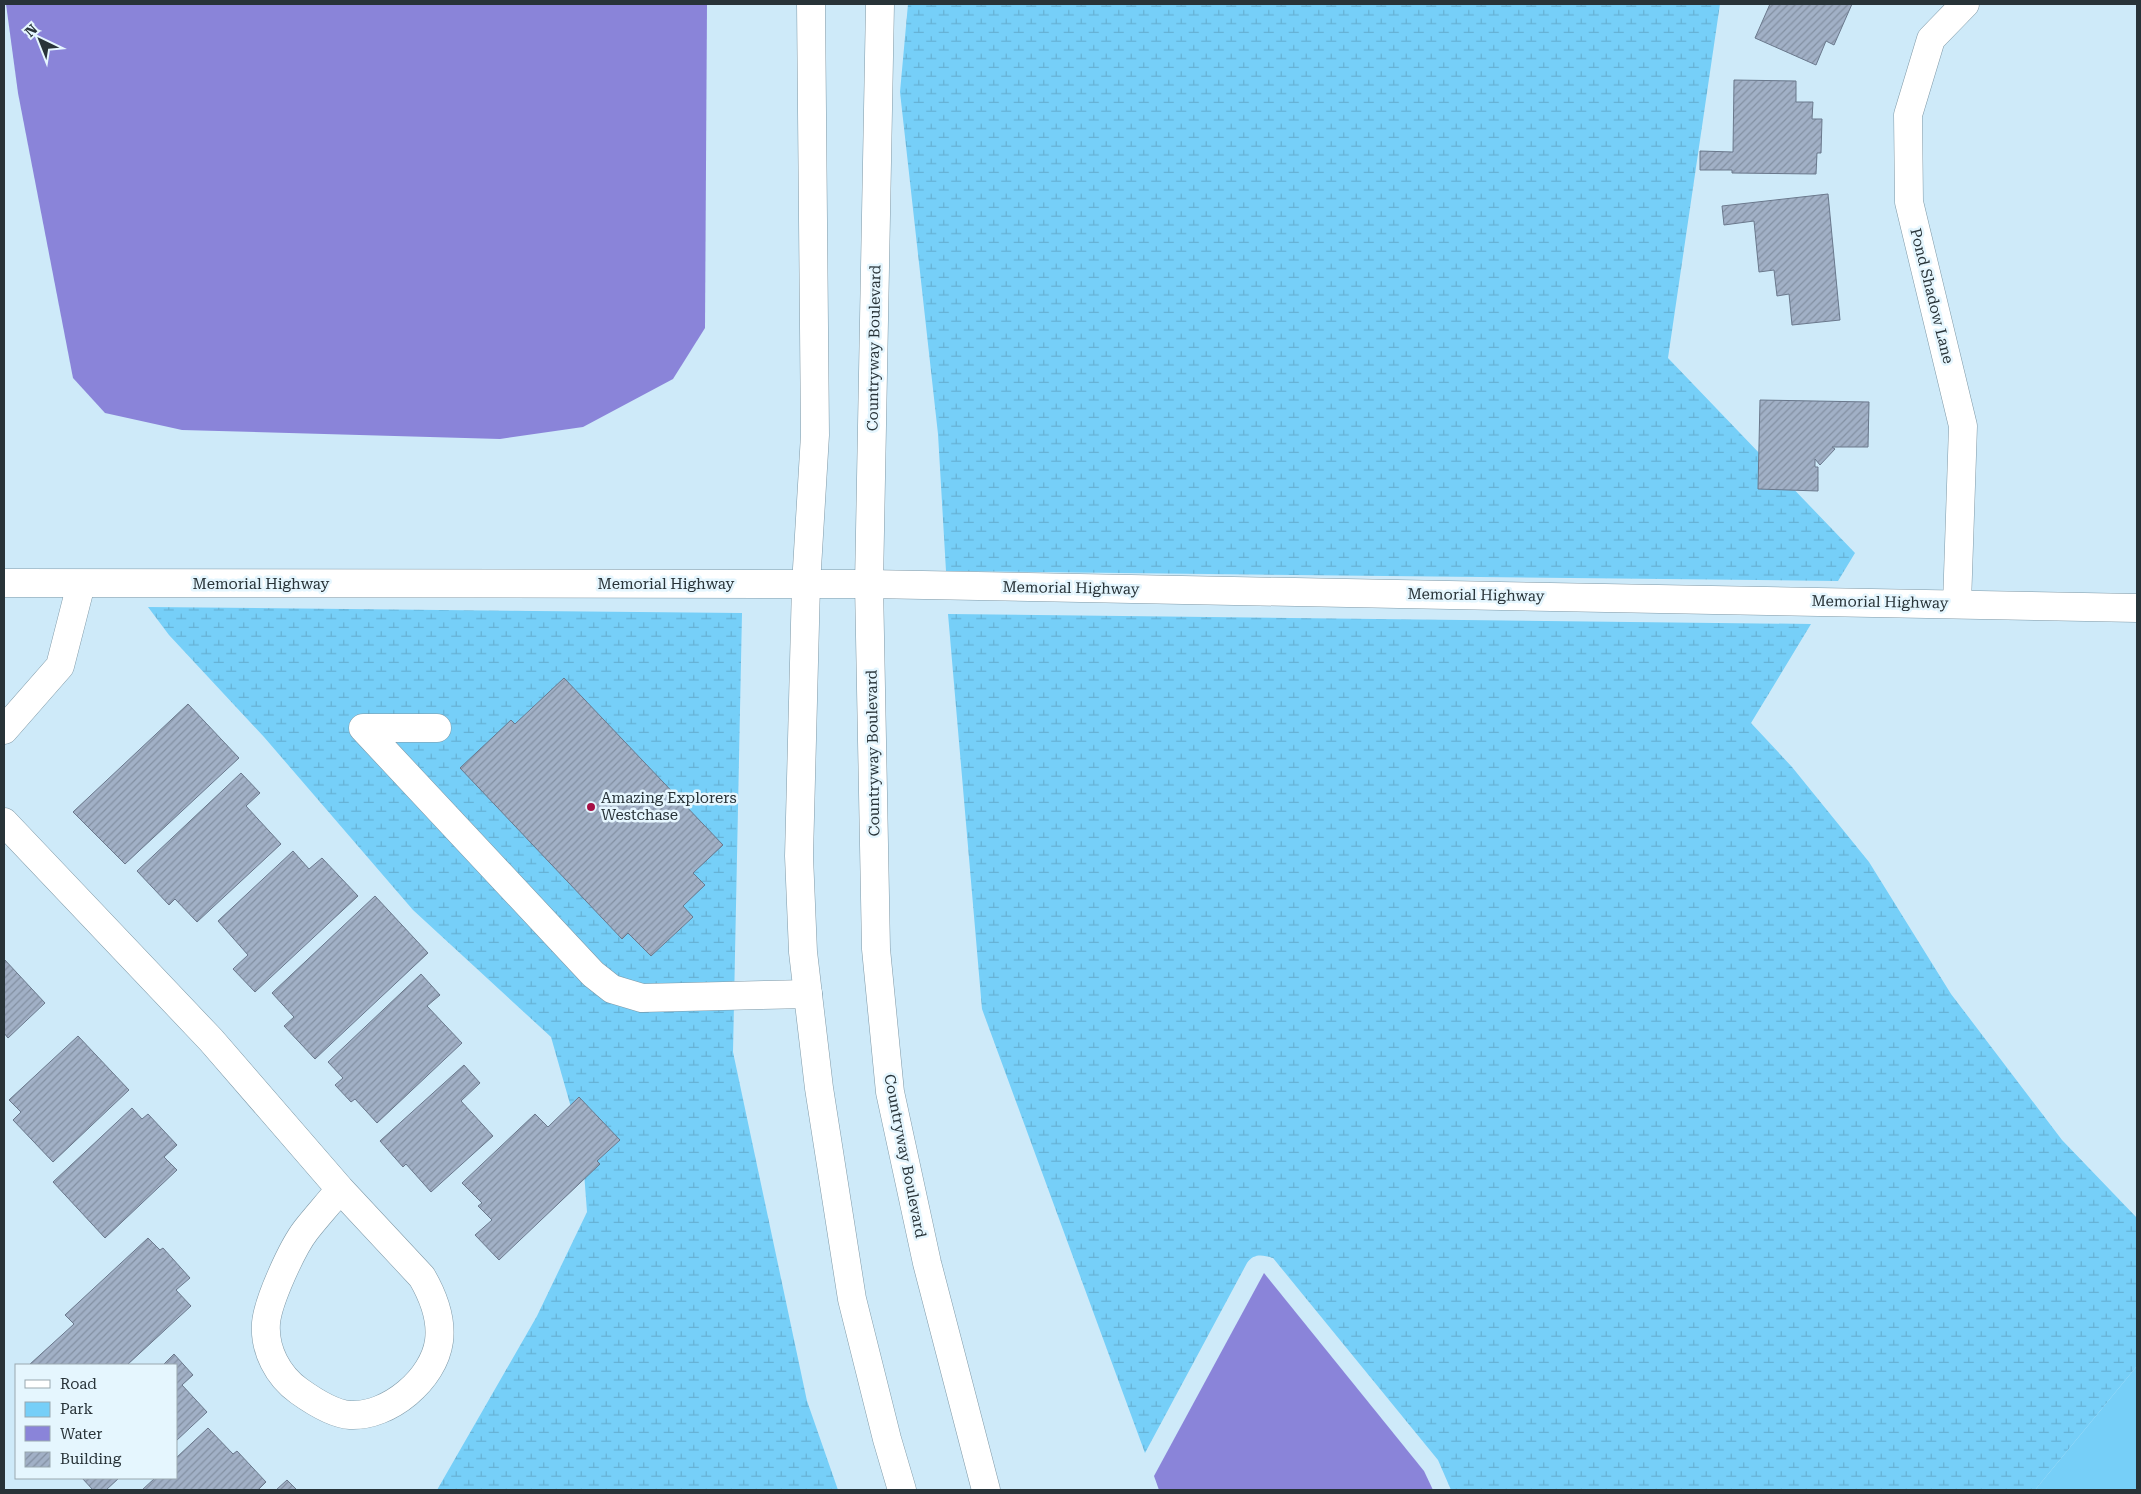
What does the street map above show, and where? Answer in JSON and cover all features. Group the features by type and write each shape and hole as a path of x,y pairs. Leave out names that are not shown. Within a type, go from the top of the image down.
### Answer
{"street":[{"path":"810,4 815,435 806,585 799,856 803,952 819,1088 852,1299 887,1440 902,1490"},
{"name":"Countryway Boulevard","path":"880,4 869,584 876,949 890,1092 927,1262 986,1490"},
{"name":"Pond Shadow Lane","path":"1957,604 1963,426 1909,202 1908,115 1931,39 1965,4"},
{"name":"Memorial Highway","path":"4,583 869,584 2137,608"},
{"path":"4,730 60,666 81,584"},
{"path":"437,728 363,728 593,974 612,989 642,998 808,994"},
{"path":"4,822 211,1040 340,1189 422,1277 431,1292 439,1317 439,1342 427,1372 404,1397 379,1410 350,1415 313,1401 286,1382 275,1364 268,1343 266,1322 288,1260 305,1231 340,1189"}],"green space":[{"path":"908,4 1720,4 1668,358 1855,553 1838,581 946,571 938,434 900,92"},
{"path":"148,607 742,613 733,1052 807,1401 838,1490 437,1490 537,1316 587,1212 582,1146 551,1037 413,910 264,737 169,635"},
{"path":"948,614 1811,624 1751,723 1792,767 1869,862 1951,994 2062,1140 2137,1218 2137,1366 2035,1490 1451,1490 1438,1460 1273,1258 1256,1256 1247,1263 1145,1453 982,1009"},
{"path":"2137,1366 2137,1490 2035,1490"}],"water":[{"path":"6,4 707,4 705,328 673,379 583,427 500,439 182,430 105,413 73,378 18,93"},
{"path":"1264,1273 1424,1471 1433,1490 1159,1490 1154,1476"}],"building":[{"path":"1770,4 1852,4 1834,45 1826,41 1816,65 1755,38"},
{"path":"1734,80 1796,81 1796,102 1813,102 1812,119 1822,119 1821,153 1817,153 1816,174 1732,173 1732,170 1700,170 1700,151 1733,152"},
{"path":"1828,194 1840,320 1792,325 1789,294 1777,296 1774,270 1759,272 1754,221 1724,225 1722,206"},
{"path":"1760,400 1869,402 1868,447 1832,447 1835,449 1820,465 1815,459 1815,467 1818,467 1818,491 1758,489"},
{"name":"Amazing Explorers Westchase","path":"564,678 723,845 693,873 705,885 683,906 693,917 651,956 628,933 622,939 460,768 511,720 515,724"},
{"path":"188,704 239,758 125,864 73,812"},
{"path":"241,773 260,793 246,806 281,844 197,922 175,899 169,905 137,871"},
{"path":"293,851 309,869 322,858 358,896 255,992 233,969 248,955 218,921"},
{"path":"375,896 428,953 315,1059 284,1026 294,1017 272,993"},
{"path":"4,959 45,1003 8,1038 4,1033"},
{"path":"421,974 440,995 427,1006 462,1043 377,1123 355,1099 351,1102 335,1085 343,1078 328,1062"},
{"path":"78,1036 129,1090 53,1162 13,1120 21,1112 9,1100"},
{"path":"464,1065 480,1083 461,1101 493,1136 431,1192 406,1164 403,1167 380,1141"},
{"path":"579,1097 620,1140 597,1161 600,1164 499,1260 475,1235 492,1220 478,1206 482,1203 462,1183 535,1114 548,1127"},
{"path":"132,1108 142,1119 148,1114 177,1145 164,1157 177,1170 105,1238 53,1182"},
{"path":"148,1238 160,1250 163,1248 190,1278 176,1290 191,1306 128,1364 30,1364 74,1324 65,1315"},
{"path":"174,1354 193,1375 182,1385 207,1412 178,1439 178,1364 164,1364"},
{"path":"208,1428 233,1454 237,1451 266,1482 258,1490 142,1490 154,1479 178,1479 178,1456"},
{"path":"83,1479 118,1479 106,1490 93,1490"},
{"path":"287,1480 297,1490 276,1490"}],"place":[{"name":"Amazing Explorers Westchase","path":"591,807"}]}
